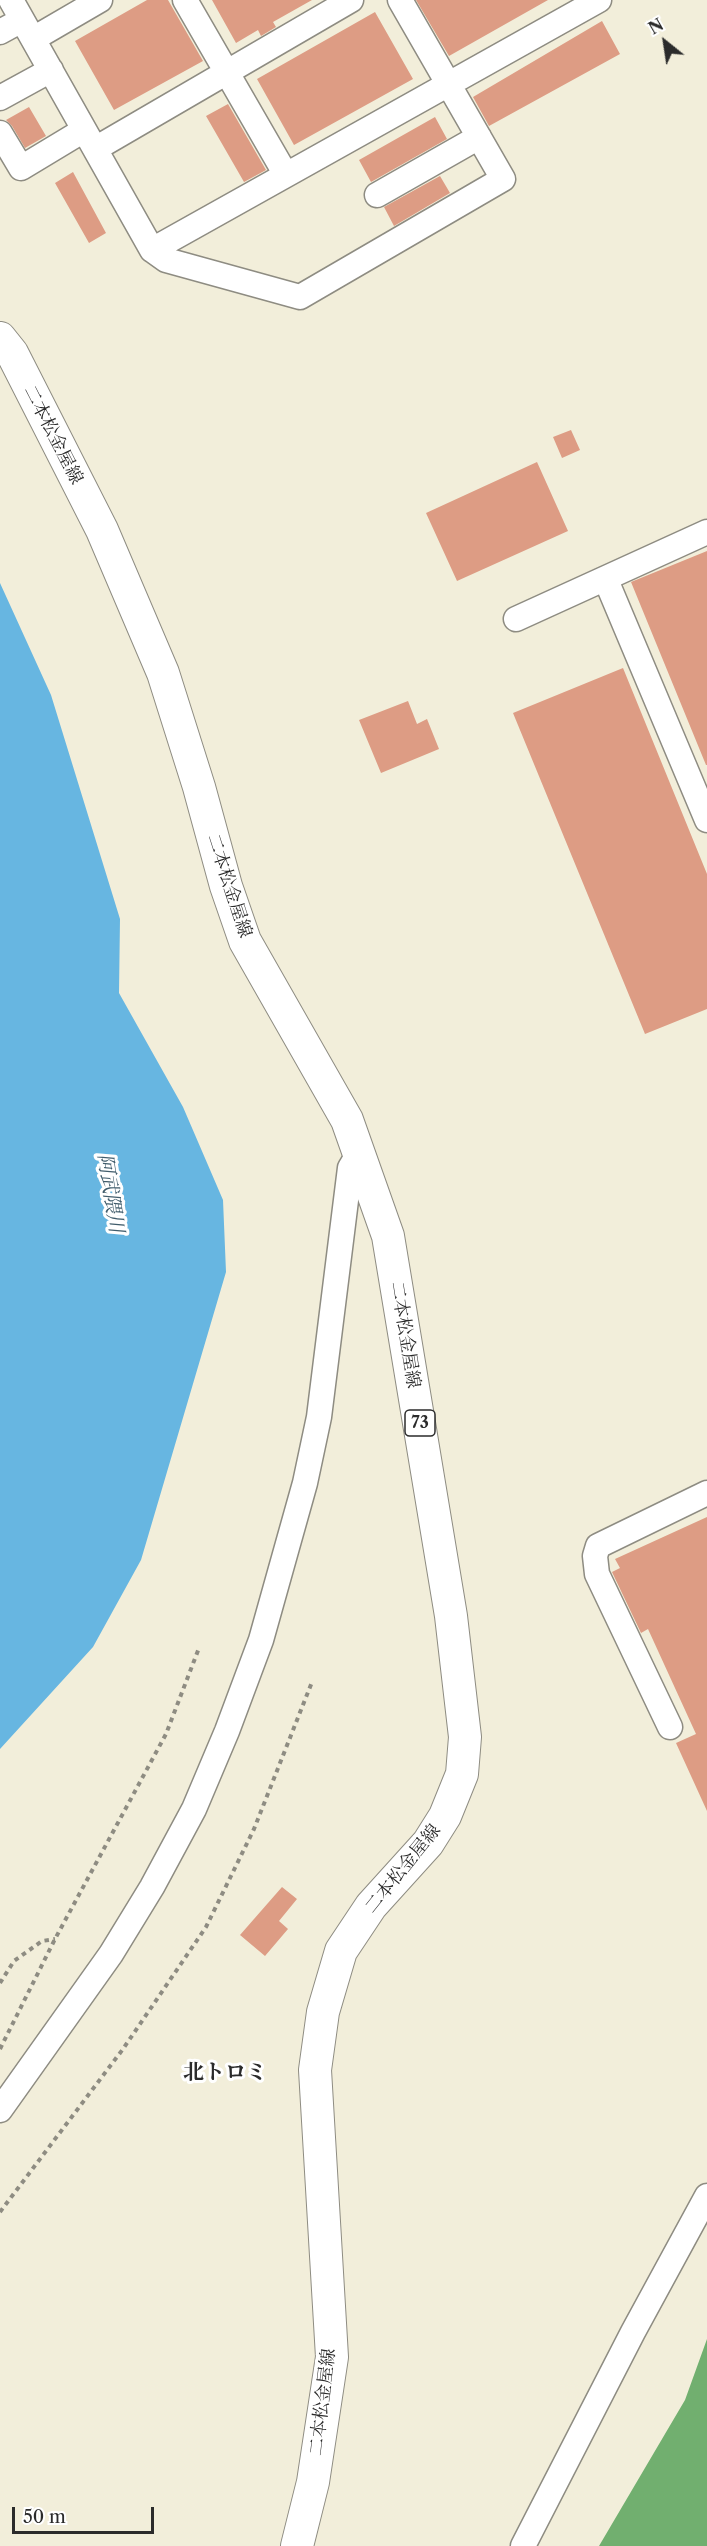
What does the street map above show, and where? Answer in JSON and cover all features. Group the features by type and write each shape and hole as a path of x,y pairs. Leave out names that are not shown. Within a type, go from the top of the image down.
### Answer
{"main road":[{"name":"二本松金屋線","path":"0,338 12,353 102,530 163,673 199,787 226,886 245,941 347,1120 359,1153 388,1236 451,1616 465,1737 462,1774 445,1816 428,1843 371,1906 341,1951 323,2012 315,2070 332,2357 313,2482 297,2546"}],"street":[{"path":"0,32 22,20 100,0"},
{"path":"184,0 286,175"},
{"path":"0,133 21,168 89,139 226,72 351,0"},
{"path":"22,20 152,250 165,260 300,297 503,180 400,0"},
{"path":"152,250 599,0"},
{"path":"0,98 51,70"},
{"path":"377,195 479,137"},
{"path":"516,619 606,580 707,532"},
{"path":"606,580 707,820"},
{"path":"0,2110 111,1954 152,1887 194,1809 227,1731 261,1640 305,1483 318,1417 350,1168 359,1153"},
{"path":"670,1727 597,1574 595,1556 598,1546 707,1493"},
{"path":"523,2546 622,2352 707,2196"}],"path":[{"path":"0,2049 166,1734 199,1648"},
{"path":"0,2212 123,2049 206,1927 254,1829 312,1682"},
{"path":"0,1983 14,1961 42,1941 56,1939"}],"green space":[{"path":"707,2339 707,2546 599,2546 685,2400"}],"water":[{"name":"阿武隈川","path":"0,583 51,695 120,919 119,993 183,1107 223,1200 226,1272 141,1560 93,1647 0,1749"}],"building":[{"path":"147,0 168,0 203,61 114,110 75,41"},
{"path":"212,0 312,0 273,22 276,27 261,36 258,30 236,43"},
{"path":"416,0 548,0 449,56"},
{"path":"375,12 413,79 294,145 257,79"},
{"path":"602,21 620,54 489,126 473,97"},
{"path":"228,104 266,170 244,182 206,116"},
{"path":"29,107 46,136 25,148 6,120"},
{"path":"435,117 447,139 371,182 359,160"},
{"path":"73,172 106,233 89,243 55,183"},
{"path":"440,176 450,193 394,226 384,207"},
{"path":"571,430 580,450 562,458 553,437"},
{"path":"537,462 568,531 457,581 426,513"},
{"path":"707,551 707,765 706,765 631,582"},
{"path":"623,668 707,874 707,1009 645,1034 513,713"},
{"path":"408,701 417,724 427,719 439,749 381,773 359,720"},
{"path":"707,1517 707,1811 676,1743 696,1734 648,1629 641,1633 612,1572 620,1568 615,1559"},
{"path":"282,1887 297,1899 279,1921 288,1929 265,1956 240,1935"}],"district":[{"name":"北トロミ","path":"225,2073"}]}
